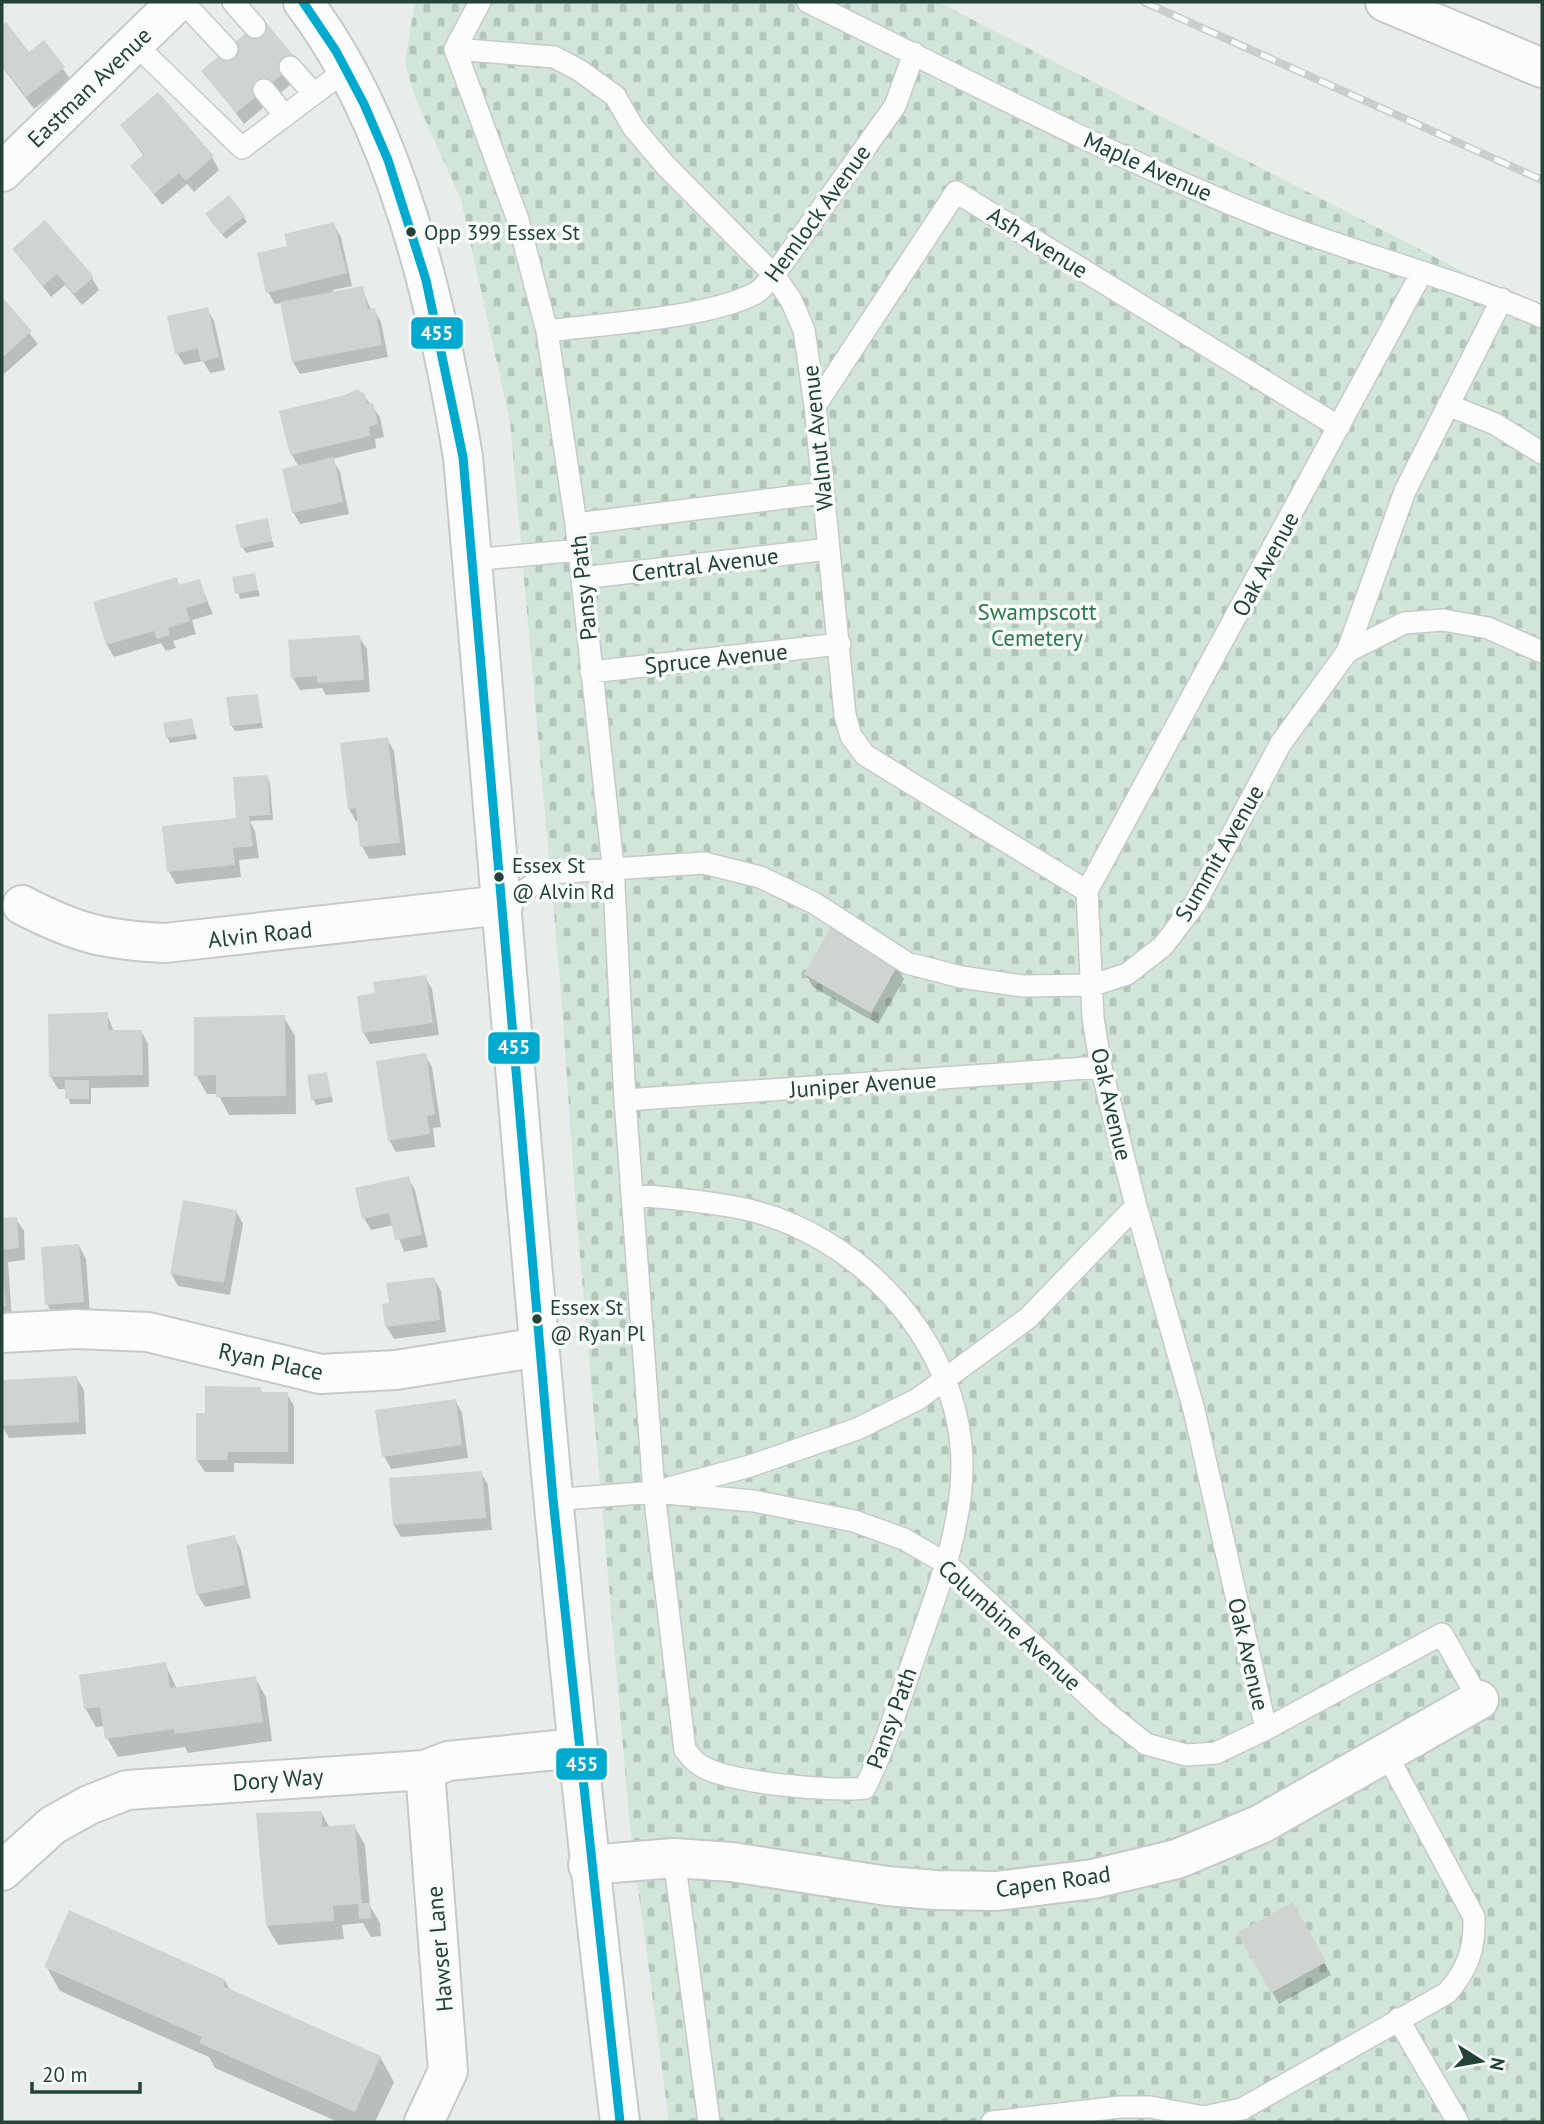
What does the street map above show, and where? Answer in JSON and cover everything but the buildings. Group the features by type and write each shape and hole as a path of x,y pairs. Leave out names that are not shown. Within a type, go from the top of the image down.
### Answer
{"street":[{"name":"Eastman Avenue","path":"2,172 177,2"},
{"path":"303,2 347,69 373,122 392,174 435,317 451,386 463,457 503,905 551,1500 577,1748 586,1803 588,1865 620,2122"},
{"path":"1385,2 1542,68"},
{"name":"Alvin Road","path":"22,905 61,925 113,941 164,943 503,905"},
{"name":"Ryan Place","path":"2,1333 77,1329 148,1332 320,1374 396,1370 540,1347"},
{"name":"Capen Road","path":"588,1865 674,1858 789,1868 887,1886 935,1890 996,1891 1093,1878 1177,1859 1261,1824 1387,1755 1479,1700"},
{"name":"Dory Way","path":"2,1871 53,1825 89,1805 127,1790 425,1770 448,1760 577,1748"},
{"name":"Hawser Lane","path":"424,2122 448,2071 425,1770"}],"lane":[{"path":"183,2 227,49"},
{"path":"233,2 255,27"},
{"path":"454,49 480,2"},
{"name":"Maple Avenue","path":"808,2 1059,126 1185,184 1274,222 1502,299 1542,317"},
{"path":"134,43 242,148 347,69"},
{"name":"Walnut Avenue","path":"454,49 554,57 579,70 615,96 633,127 665,165 774,275 791,300 803,330 815,406 845,715 851,736 865,755 1087,891"},
{"name":"Pansy Path","path":"454,49 518,220 547,331 580,550 613,866 625,1100 635,1195 654,1492 685,1750 699,1765 722,1774 840,1791 865,1788 880,1757 947,1564 962,1466 960,1424 945,1377 906,1309 860,1265 804,1231 742,1208 635,1195"},
{"name":"Hemlock Avenue","path":"547,331 730,303 757,293 774,275 895,106 914,53"},
{"path":"290,67 313,94"},
{"path":"264,90 285,116"},
{"name":"Ash Avenue","path":"815,406 956,192 1339,427"},
{"name":"Oak Avenue","path":"1422,272 1087,891 1093,1018 1101,1067 1136,1206 1194,1410 1266,1729 1442,1634 1479,1700"},
{"path":"1347,652 1405,491 1502,299"},
{"path":"1448,405 1495,424 1542,453"},
{"path":"576,524 823,493"},
{"path":"472,560 580,550"},
{"name":"Central Avenue","path":"582,578 829,550"},
{"name":"Summit Avenue","path":"503,905 550,873 613,866 704,863 760,877 814,903 907,963 961,977 1023,986 1093,985 1128,974 1163,946 1195,904 1281,743 1347,652 1405,623 1443,620 1488,628 1542,652"},
{"name":"Spruce Avenue","path":"591,672 840,644"},
{"name":"Juniper Avenue","path":"625,1100 1101,1067"},
{"name":"Columbine Avenue","path":"654,1492 750,1466 858,1429 918,1399 1028,1318 1136,1206"},
{"name":"Columbine Avenue","path":"551,1500 654,1492 754,1501 854,1521 904,1539 947,1564 1107,1713 1146,1744 1186,1755 1216,1753 1266,1729"},
{"path":"992,2122 1121,2107 1150,2107 1204,2117 1220,2116 1242,2109 1447,1993 1464,1974 1475,1944 1474,1917 1387,1755"},
{"path":"674,1858 709,2122"},
{"path":"1398,2019 1458,2122"}],"green space":[{"name":"Swampscott Cemetery","path":"415,2 938,2 1542,312 1542,2122 669,2122 630,1827 576,1210 561,993 510,422 461,200 415,97 405,63"}],"railway":[{"path":"1144,2 1542,180"}],"transit line":[{"name":"455","path":"303,2 336,51 364,104 388,160 426,280 463,457 553,1499 620,2122"}],"place":[{"name":"Opp 399 Essex St","path":"411,232"},
{"name":"Essex St @ Alvin Rd","path":"499,877"},
{"name":"Essex St @ Ryan Pl","path":"537,1319"}]}
